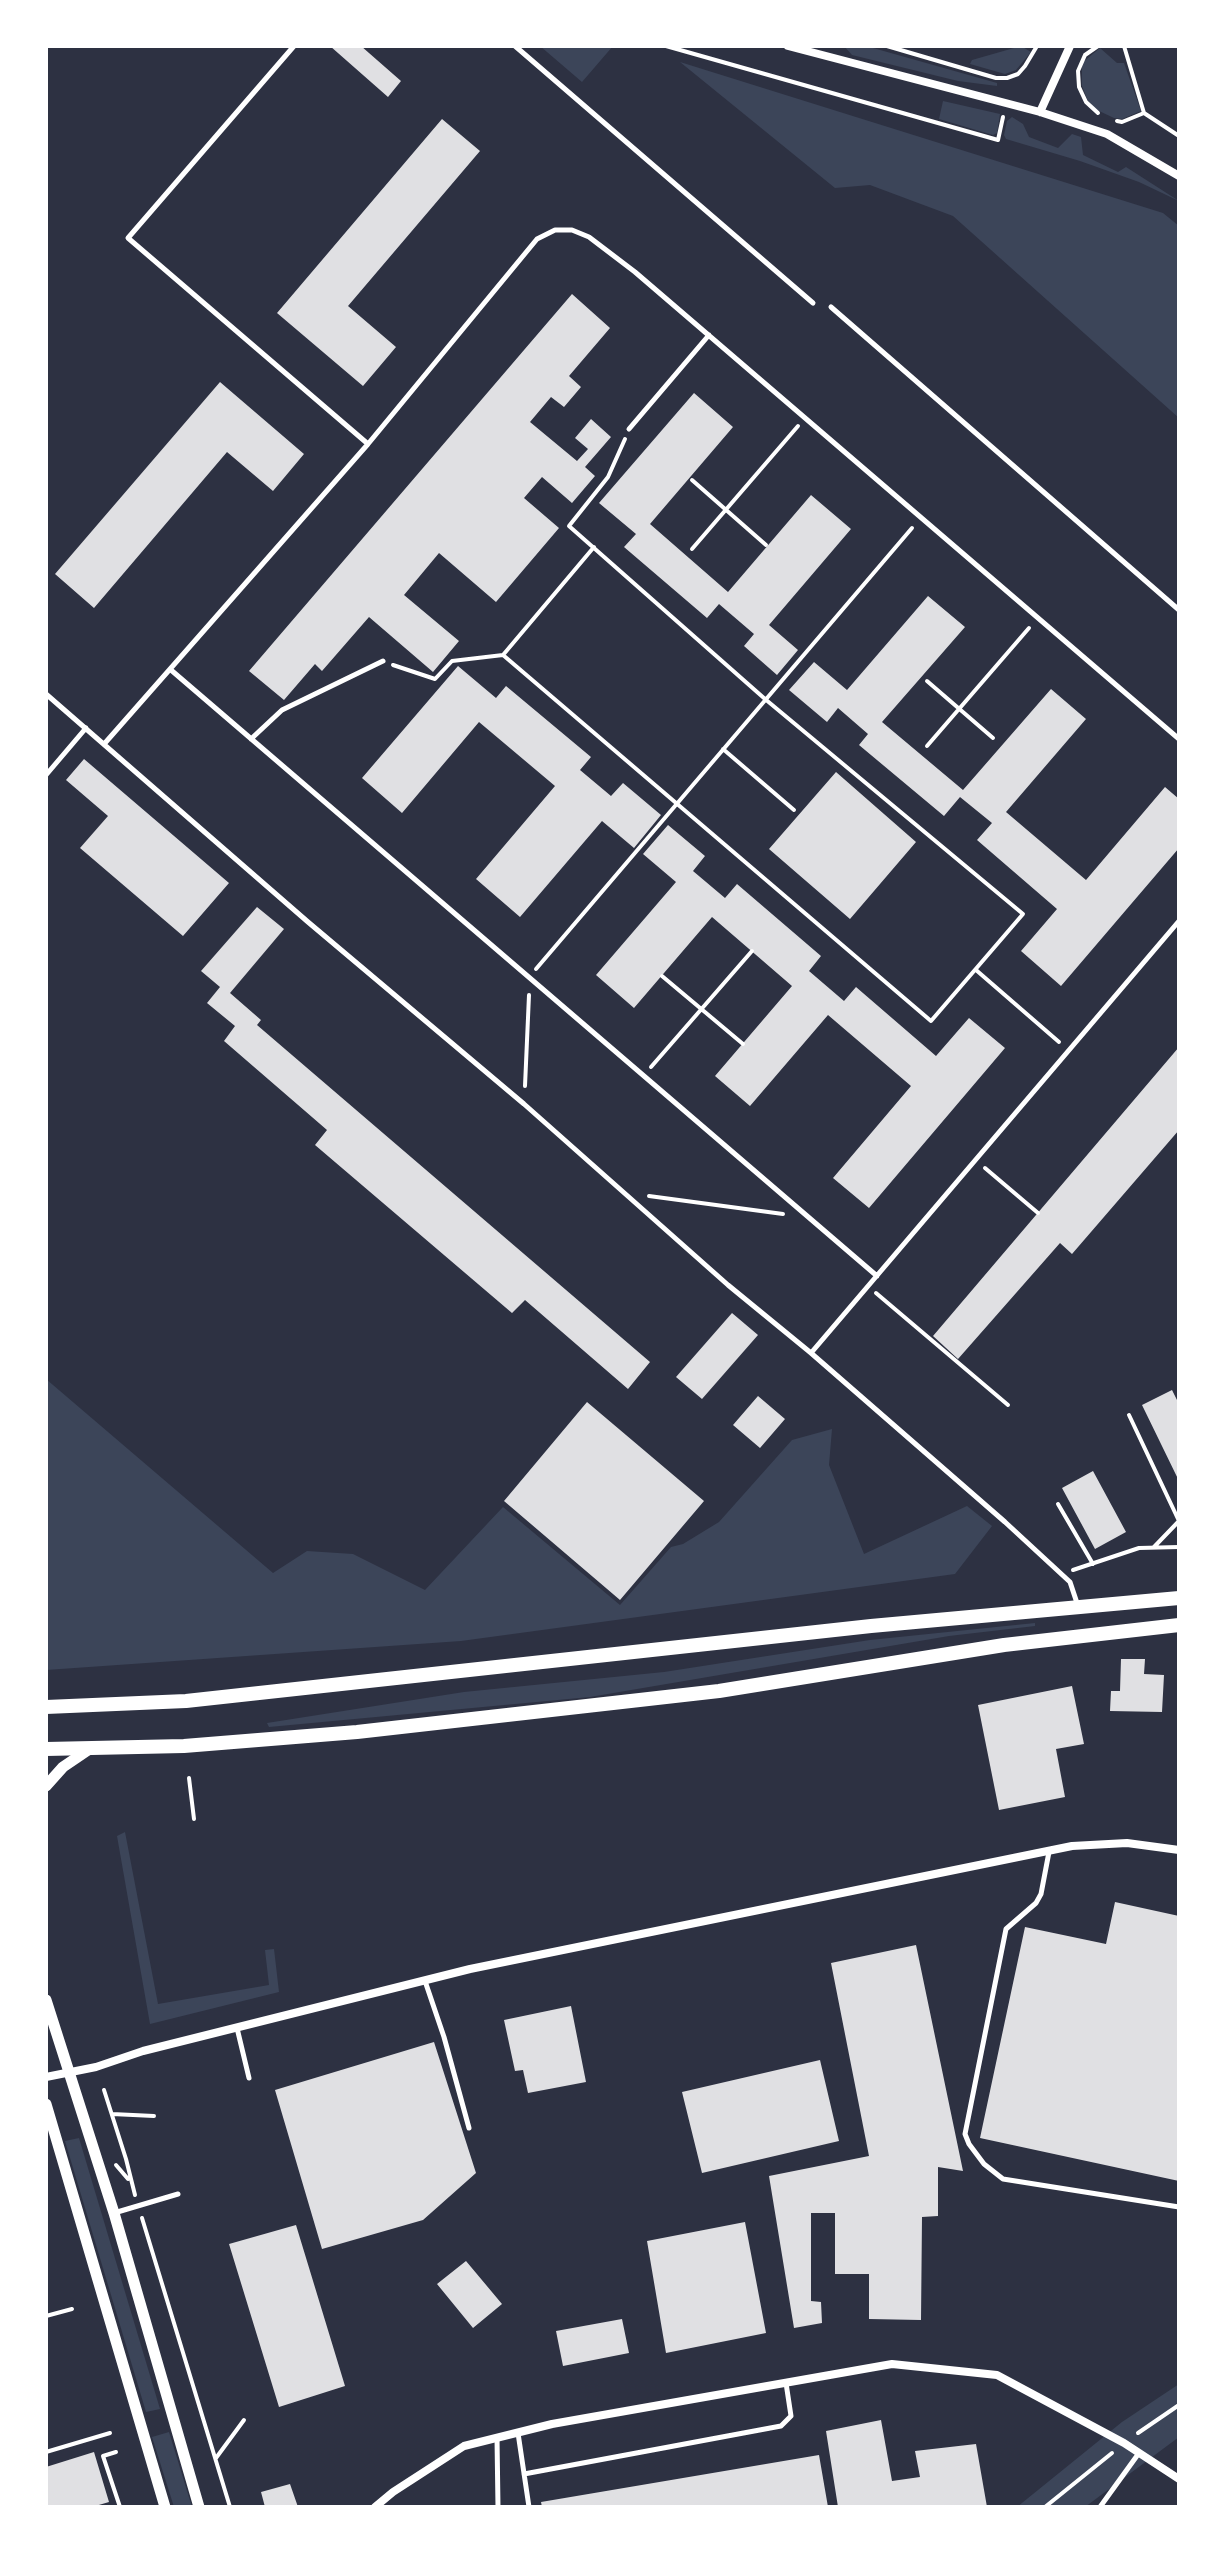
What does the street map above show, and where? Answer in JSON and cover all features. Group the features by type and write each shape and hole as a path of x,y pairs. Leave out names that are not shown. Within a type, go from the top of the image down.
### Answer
{"main road":[{"path":"47,1707 186,1701 855,1628 1179,1598"},
{"path":"46,1749 184,1746 357,1732 719,1691 1004,1645 1179,1625"}],"street":[{"path":"788,46 1040,112 1107,134 1179,176"},
{"path":"1040,112 1070,46"},
{"path":"46,1786 63,1767 91,1748"},
{"path":"46,2077 529,1957 1072,1846 1127,1843 1179,1850"},
{"path":"46,2000 114,2213 199,2507"},
{"path":"46,2104 165,2507"},
{"path":"375,2507 464,2446 518,2432 892,2364 997,2375 1124,2443 1179,2478"}],"lane":[{"path":"294,46 128,238 368,444"},
{"path":"515,46 813,303"},
{"path":"105,743 368,444 537,239 555,230 572,230 589,237 635,272 1179,739"},
{"path":"831,307 1179,610"},
{"path":"629,429 709,335"},
{"path":"251,739 282,710 383,661"},
{"path":"171,670 877,1276"},
{"path":"46,694 1005,1522 1070,1582 1078,1607"},
{"path":"46,775 86,728"},
{"path":"811,1353 1179,921"},
{"path":"1049,1851 1041,1894 1036,1903 1006,1929 965,2134 984,2164 1003,2179 1179,2207"},
{"path":"425,1981 469,2128"},
{"path":"237,2028 249,2078"},
{"path":"114,2213 178,2194"},
{"path":"524,2474 781,2426 791,2416 786,2383"},
{"path":"518,2432 529,2507"},
{"path":"497,2438 498,2507"},
{"path":"1100,2507 1139,2453"}],"path":[{"path":"666,46 998,140 1003,115"},
{"path":"890,46 1008,81 1025,66 1037,46"},
{"path":"1098,46 1080,63 1079,87 1086,102 1103,117"},
{"path":"1124,46 1144,113 1179,136"},
{"path":"1113,121 1122,122 1144,113"},
{"path":"692,549 805,417"},
{"path":"503,655 931,1021 1023,914 765,699 569,526 608,477 629,429"},
{"path":"692,480 766,545"},
{"path":"524,1104 530,976 921,517"},
{"path":"383,661 435,679 452,661 503,655 594,547"},
{"path":"927,746 1038,617"},
{"path":"927,681 993,738"},
{"path":"723,749 794,810"},
{"path":"644,1075 752,951"},
{"path":"976,970 1069,1050"},
{"path":"662,976 743,1044"},
{"path":"975,1160 1038,1213"},
{"path":"643,1195 810,1217"},
{"path":"868,1286 1008,1405"},
{"path":"1129,1415 1179,1521 1154,1547"},
{"path":"1058,1504 1093,1564"},
{"path":"1070,1582 1074,1569 1139,1548 1179,1547"},
{"path":"189,1778 194,1819"},
{"path":"104,2090 230,2507"},
{"path":"112,2114 154,2116"},
{"path":"46,2316 72,2309"},
{"path":"1045,2507 1124,2443 1179,2405"},
{"path":"216,2458 244,2420"},
{"path":"46,2452 110,2433"},
{"path":"116,2452 103,2456 120,2507"}],"shaded area":[{"path":"540,46 613,46 582,82"},
{"path":"844,46 866,46 997,83 997,86 958,81 852,55"},
{"path":"1021,46 1031,52 1016,70 1005,74 970,64 972,60"},
{"path":"1100,48 1117,63 1124,63 1141,111 1122,119 1114,118 1097,110 1088,101 1082,86 1082,63"},
{"path":"680,62 1163,213 1179,226 1179,418 953,216 870,185 835,188"},
{"path":"943,101 1000,114 997,133 993,135 939,119"},
{"path":"1012,117 1023,124 1029,137 1058,148 1072,134 1081,137 1083,155 1118,172 1126,167 1179,201 1139,182 1006,139 1007,121"},
{"path":"46,1379 273,1573 307,1551 353,1554 425,1590 503,1507 620,1605 671,1547 683,1544 719,1522 792,1440 832,1429 829,1465 864,1554 967,1506 992,1526 955,1574 461,1641 46,1670"},
{"path":"1035,1623 1035,1626 949,1636 590,1697 269,1727 267,1723 464,1692 664,1672 870,1640"},
{"path":"125,1832 158,2004 269,1985 265,1950 274,1949 279,1992 150,2024 117,1836"},
{"path":"79,2138 160,2409 146,2412 65,2141"},
{"path":"1179,2384 1179,2437 1085,2507 1017,2507 1122,2422"},
{"path":"169,2432 192,2507 174,2507 152,2437"}],"building":[{"path":"330,46 361,46 401,81 388,97"},
{"path":"442,119 480,151 348,306 396,347 363,386 277,313"},
{"path":"572,294 610,328 569,376 581,387 564,407 551,397 530,422 577,461 588,449 575,438 591,419 611,437 585,467 595,476 572,503 542,477 524,498 559,528 496,602 439,553 404,595 459,641 433,672 369,617 322,671 315,664 284,700 249,671"},
{"path":"220,382 304,454 273,491 227,452 94,608 55,574"},
{"path":"694,393 733,427 650,524 728,592 811,495 851,529 769,625 798,650 777,675 744,646 754,634 719,604 707,618 624,547 636,534 599,503"},
{"path":"928,596 965,627 882,722 963,790 1051,689 1086,719 1006,812 1086,880 1165,787 1179,799 1179,848 1061,986 1021,951 1057,909 977,840 992,823 960,797 944,816 859,745 868,734 838,708 827,722 789,690 814,662 847,690"},
{"path":"458,666 496,698 506,686 591,757 580,770 611,796 623,783 661,815 634,848 602,821 520,917 476,879 555,786 479,722 402,813 362,778"},
{"path":"84,759 229,883 183,936 80,848 108,816 66,780"},
{"path":"836,772 916,842 850,919 769,849"},
{"path":"668,825 705,856 693,871 725,898 737,884 821,956 809,971 844,1001 856,987 936,1056 969,1018 1005,1048 869,1208 833,1178 911,1086 828,1015 750,1106 715,1076 792,986 712,917 634,1008 596,975 676,882 643,854"},
{"path":"257,907 284,929 230,993 261,1020 257,1025 650,1362 628,1389 525,1300 512,1313 315,1145 327,1130 224,1041 235,1026 207,1003 220,987 201,971"},
{"path":"1179,1047 1179,1130 1072,1254 1060,1243 958,1359 933,1336"},
{"path":"732,1313 758,1335 702,1399 676,1377"},
{"path":"1172,1390 1179,1404 1179,1481 1142,1405"},
{"path":"758,1396 785,1419 760,1448 733,1425"},
{"path":"587,1402 704,1501 620,1600 504,1501"},
{"path":"1093,1471 1126,1532 1095,1549 1062,1488"},
{"path":"1121,1659 1145,1659 1144,1674 1164,1675 1162,1712 1110,1711 1111,1691 1120,1691"},
{"path":"1072,1686 1084,1744 1056,1749 1065,1797 999,1810 978,1705"},
{"path":"1115,1902 1179,1916 1179,2181 980,2138 1025,1927 1106,1944"},
{"path":"916,1945 963,2171 938,2167 938,2216 922,2217 921,2320 869,2319 869,2274 835,2274 835,2213 811,2213 811,2301 821,2302 822,2323 794,2328 769,2176 869,2156 831,1963"},
{"path":"571,2006 586,2082 528,2093 523,2070 515,2071 504,2020"},
{"path":"434,2042 476,2173 423,2220 322,2249 275,2090"},
{"path":"820,2060 839,2141 702,2173 682,2092"},
{"path":"745,2222 766,2333 666,2353 647,2241"},
{"path":"296,2225 345,2386 279,2407 229,2244"},
{"path":"466,2261 502,2304 473,2328 437,2284"},
{"path":"622,2319 629,2353 563,2366 556,2331"},
{"path":"881,2420 892,2481 920,2477 915,2451 976,2444 987,2507 838,2507 826,2431"},
{"path":"94,2452 109,2502 92,2507 46,2507 46,2467"},
{"path":"819,2455 828,2507 542,2507 541,2502"},
{"path":"290,2484 298,2507 265,2507 261,2492"}]}
